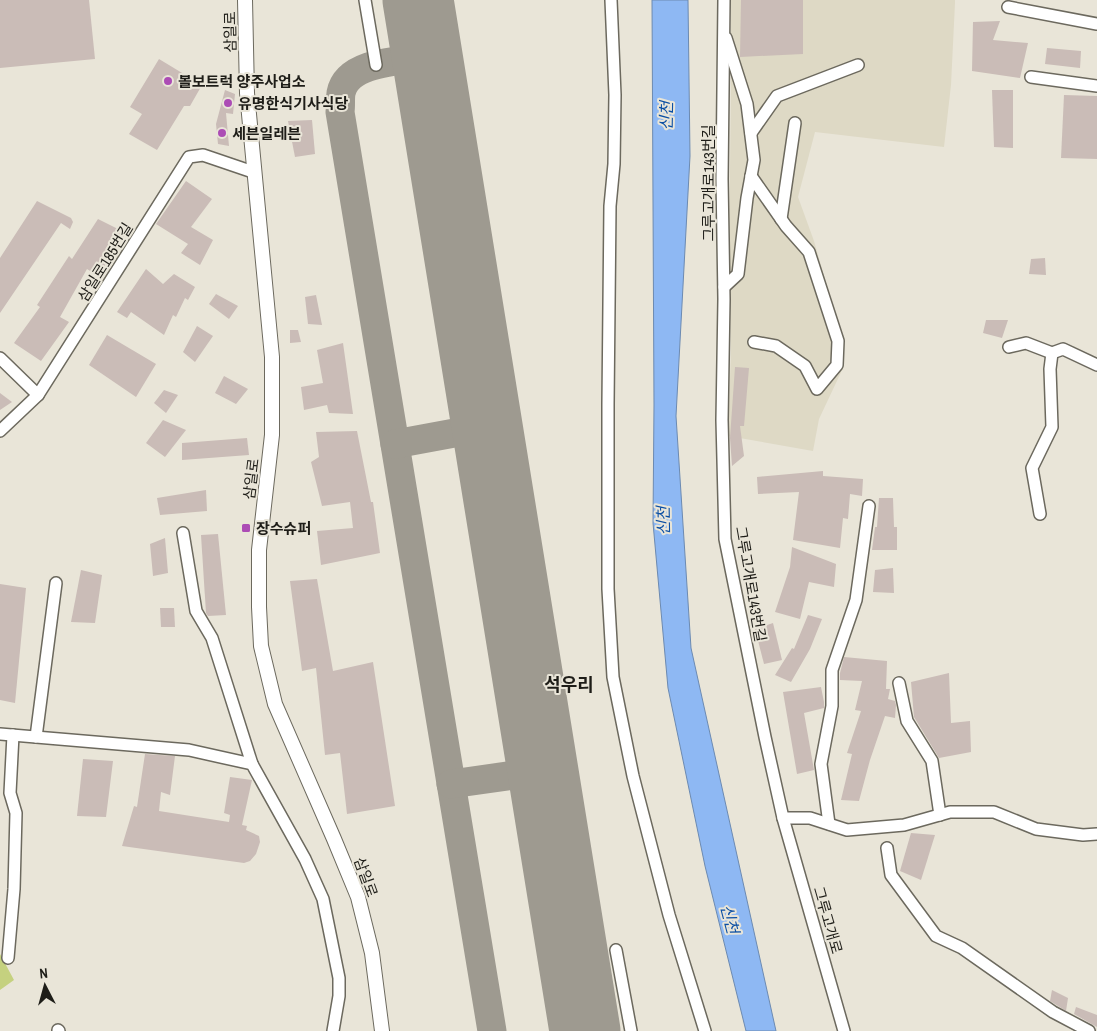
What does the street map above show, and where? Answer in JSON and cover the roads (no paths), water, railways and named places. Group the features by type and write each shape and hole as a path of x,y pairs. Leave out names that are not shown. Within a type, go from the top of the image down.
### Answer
{"main road":[{"name":"삼일로","path":"245,0 248,93 272,357 272,435 259,550 261,646 275,704 358,897 372,954 382,1031"}],"street":[{"path":"366,0 376,65"},
{"path":"611,0 616,95 614,164 610,206 608,588 613,677 633,776 669,915 705,1031"},
{"name":"그루고개로143번길","path":"724,0 722,420 725,539 783,818"},
{"path":"1008,7 1097,24"},
{"path":"723,29 747,104 754,160 738,274 724,287"},
{"path":"751,133 778,96 858,65"},
{"path":"1031,78 1097,86"},
{"path":"781,218 795,123"},
{"name":"삼일로185번길","path":"0,431 38,396 189,157 203,155 254,172"},
{"path":"751,176 781,218 809,252 838,341 837,365 817,389 805,366 776,346 754,342"},
{"path":"1009,347 1026,343 1052,353 1063,349 1097,365"},
{"path":"1040,514 1032,468 1052,427 1050,368 1052,353"},
{"path":"0,358 38,396"},
{"path":"829,824 821,764 832,706 832,670 856,600 869,506"},
{"path":"183,533 196,612 212,638 252,764 305,859 323,899 339,978 339,996 333,1031"},
{"path":"36,737 56,583"},
{"path":"899,683 907,721 932,761 940,815"},
{"path":"0,734 189,750 252,764"},
{"path":"8,958 14,889 16,812 10,793 13,736"},
{"path":"783,818 810,818 847,830 904,825 950,812 994,812 1036,830 1082,835 1097,834"},
{"name":"그루고개로","path":"783,818 844,1031"},
{"path":"887,848 891,875 936,936 962,948 1053,1012 1089,1031"},
{"path":"616,950 631,1031"}],"water":[{"name":"신천","path":"652,0 688,0 690,156 676,416 691,648 776,1031 746,1031 705,866 668,688 653,523"}],"place":[{"name":"볼보트럭 양주사업소","path":"168,81"},
{"name":"유명한식기사식당","path":"228,103"},
{"name":"세븐일레븐","path":"222,133"},
{"name":"장수슈퍼","path":"246,528"}],"district":[{"name":"석우리","path":"569,684"}]}
